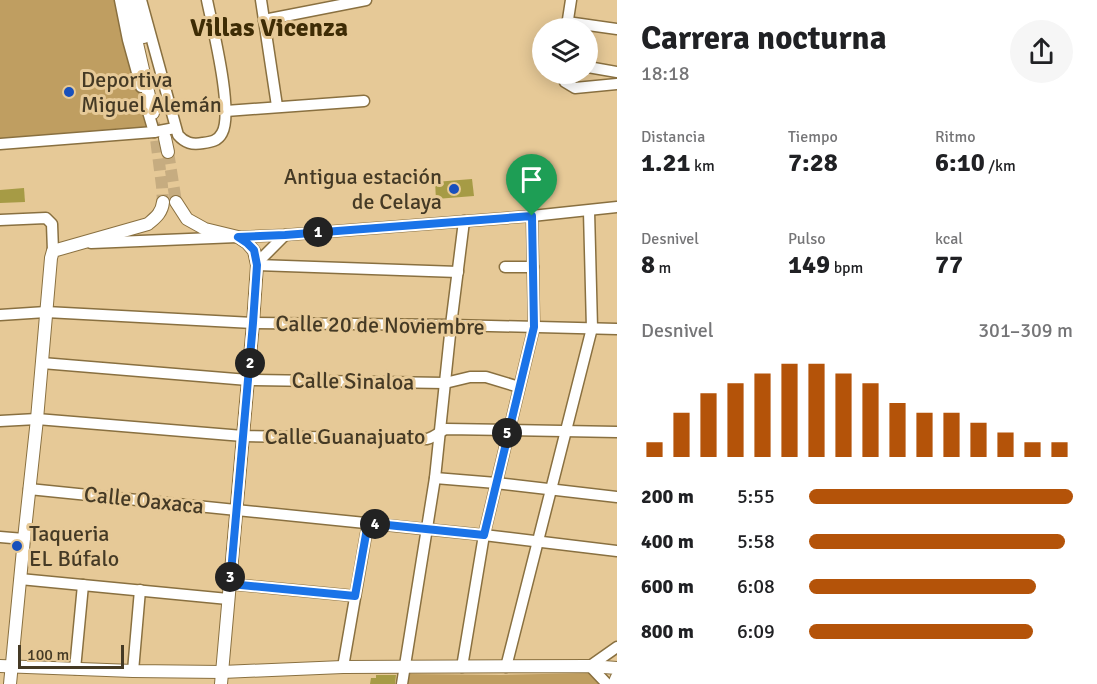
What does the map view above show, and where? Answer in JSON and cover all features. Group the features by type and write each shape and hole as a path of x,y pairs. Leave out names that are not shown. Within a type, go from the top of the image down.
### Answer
{"main road":[{"path":"127,0 156,112 136,0"},
{"path":"165,138 168,152"},
{"path":"10,684 6,666 20,579 53,251 148,224 158,216 163,202"},
{"path":"176,202 187,219 205,229 238,237 247,243 254,250 257,264 221,678"},
{"path":"6,666 134,671 221,678 343,667 590,666 617,668"},
{"path":"614,684 617,677"}],"street":[{"path":"120,0 128,40 154,132"},
{"path":"141,0 178,135 184,141 201,144 217,140 222,135 226,111 222,67 207,0"},
{"path":"261,0 277,106"},
{"path":"264,20 366,0"},
{"path":"568,18 571,0"},
{"path":"598,27 617,29"},
{"path":"598,69 617,72"},
{"path":"568,84 575,88 617,84"},
{"path":"226,111 364,101"},
{"path":"0,144 154,132 176,128"},
{"path":"78,244 285,235 532,216 617,207"},
{"path":"506,667 592,328 589,210"},
{"path":"462,667 484,535 534,327 532,216"},
{"path":"0,220 46,218 52,224 53,251"},
{"path":"402,684 435,478 464,221"},
{"path":"257,264 285,235"},
{"path":"257,264 458,272"},
{"path":"506,267 533,267"},
{"name":"Calle 20 de Noviembre","path":"0,315 46,312 253,323 617,329"},
{"name":"Calle Sinaloa","path":"42,363 248,380 446,383 470,377 486,377 519,387"},
{"name":"Calle Guanajuato","path":"0,421 37,419 243,436 427,439 433,438 446,429 617,432"},
{"path":"435,478 617,497"},
{"name":"Calle Oaxaca","path":"29,489 484,535 617,551"},
{"path":"343,667 368,523"},
{"path":"0,537 24,539"},
{"path":"20,579 228,599"},
{"path":"230,584 355,596"},
{"path":"75,669 83,585"},
{"path":"134,671 140,590"},
{"path":"607,684 590,666 617,647"}],"shaded area":[{"name":"Deportiva Miguel Alemán","path":"0,0 116,0 148,127 0,140"},
{"path":"589,673 602,684 408,684 409,674"}],"building":[{"name":"Antigua estación de Celaya","path":"472,179 474,196 436,199 435,182"},
{"path":"24,188 25,202 0,203 0,190"},
{"path":"376,675 396,675 395,684 370,684 371,678 376,678"}],"tunnel":[{"path":"154,123 163,202"},
{"path":"168,152 176,202"}],"place":[{"name":"Deportiva Miguel Alemán","path":"69,92"},
{"name":"Antigua estación de Celaya","path":"454,189"},
{"name":"Taqueria EL Búfalo","path":"17,546"}],"district":[{"name":"Villas Vicenza","path":"269,28"}],"route":[{"path":"532,216 534,327 484,535 368,523 355,596 230,584 257,265 254,250 238,237 532,216"}]}
